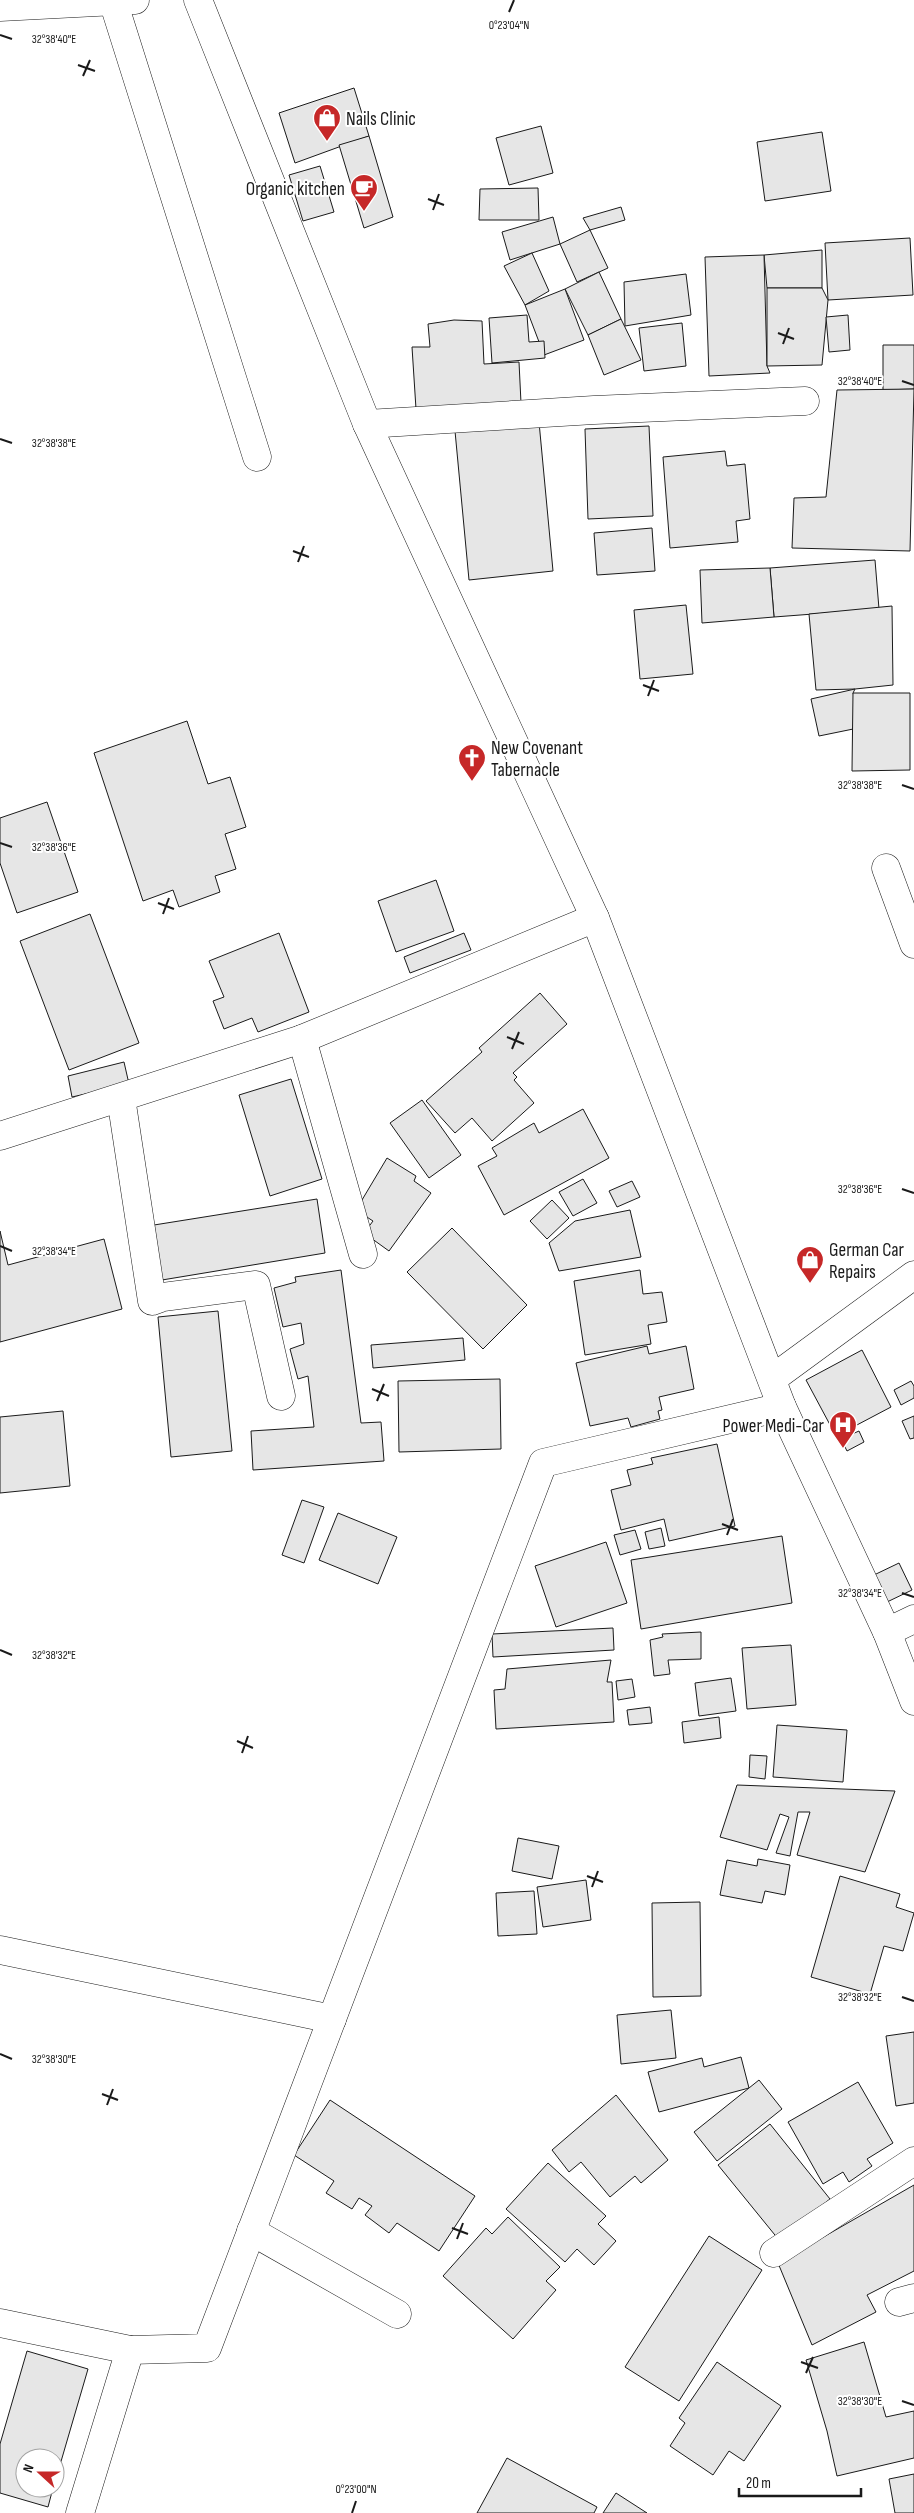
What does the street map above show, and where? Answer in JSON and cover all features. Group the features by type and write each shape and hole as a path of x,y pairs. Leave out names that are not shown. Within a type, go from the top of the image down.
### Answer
{"street":[{"path":"198,0 367,424 595,918 782,1407 887,1632 914,1701"},
{"path":"0,7 124,1 257,457"},
{"path":"367,424 594,410 805,401"},
{"path":"886,868 914,944"},
{"path":"0,1136 302,1039 595,918"},
{"path":"302,1039 363,1254"},
{"path":"121,1098 152,1301 163,1297 256,1285 281,1396"},
{"path":"772,1379 914,1275"},
{"path":"0,2323 130,2350 207,2348 543,1463 782,1407"},
{"path":"887,1632 914,1619"},
{"path":"0,1950 332,2019"},
{"path":"774,2253 914,2161"},
{"path":"251,2231 397,2314"},
{"path":"80,2513 130,2350"}],"building":[{"path":"354,88 369,136 295,163 279,113"},
{"path":"541,126 553,173 509,185 496,138"},
{"path":"822,132 831,191 765,201 757,142"},
{"path":"369,136 393,217 364,228 339,145"},
{"path":"320,166 334,212 303,221 289,175"},
{"path":"538,188 539,220 479,220 480,189"},
{"path":"621,207 625,220 590,230 583,218"},
{"path":"553,217 560,244 510,260 502,232"},
{"path":"590,230 608,268 577,282 560,244"},
{"path":"910,238 913,295 828,300 825,243"},
{"path":"822,250 822,288 767,288 764,255"},
{"path":"532,253 549,291 525,305 504,266"},
{"path":"764,255 767,366 770,373 709,376 705,257"},
{"path":"599,272 621,319 588,335 565,289"},
{"path":"686,274 691,315 625,326 624,282"},
{"path":"767,288 822,288 828,300 822,365 767,366"},
{"path":"565,289 584,340 544,355 525,305"},
{"path":"527,315 529,342 544,341 545,358 492,363 489,318"},
{"path":"848,315 850,350 829,352 826,317"},
{"path":"621,319 641,360 604,375 588,335"},
{"path":"454,320 482,321 484,364 519,362 521,403 416,409 412,347 430,347 428,324"},
{"path":"682,323 686,366 644,371 639,328"},
{"path":"883,345 914,345 914,389 883,390"},
{"path":"914,389 910,551 792,548 794,498 826,497 837,390"},
{"path":"539,422 553,571 469,580 455,431"},
{"path":"649,426 653,516 588,519 585,429"},
{"path":"725,451 727,466 745,464 750,519 736,521 738,542 670,548 663,457"},
{"path":"652,528 655,571 597,575 594,533"},
{"path":"875,560 879,609 774,617 770,568"},
{"path":"770,568 774,617 702,623 700,570"},
{"path":"686,605 693,674 640,679 634,610"},
{"path":"892,606 893,685 855,689 816,690 809,614"},
{"path":"855,689 853,693 863,727 819,736 811,699"},
{"path":"853,693 910,693 910,770 852,771"},
{"path":"187,721 208,784 230,777 246,827 225,834 236,869 215,876 220,892 179,907 173,890 143,901 94,753"},
{"path":"47,802 78,892 17,913 0,863 0,818"},
{"path":"436,880 454,931 396,952 378,901"},
{"path":"90,914 139,1043 69,1070 20,941"},
{"path":"279,933 309,1012 258,1032 252,1018 224,1029 213,1001 224,997 209,961"},
{"path":"464,933 471,950 410,973 404,957"},
{"path":"540,993 567,1024 513,1073 517,1077 514,1080 534,1103 492,1141 472,1118 455,1133 426,1101 482,1052 479,1048"},
{"path":"124,1062 129,1084 72,1097 68,1076"},
{"path":"291,1079 322,1179 270,1196 239,1095"},
{"path":"422,1100 461,1155 429,1178 390,1123"},
{"path":"583,1109 609,1158 504,1215 478,1166 497,1156 492,1148 534,1123 539,1133"},
{"path":"387,1158 416,1176 414,1181 431,1193 389,1251 364,1233 373,1221 356,1210"},
{"path":"583,1179 597,1203 573,1216 559,1192"},
{"path":"632,1181 640,1197 617,1207 609,1191"},
{"path":"317,1199 325,1253 162,1280 154,1225"},
{"path":"552,1200 569,1218 547,1239 530,1221"},
{"path":"630,1210 641,1257 559,1271 549,1243 575,1221"},
{"path":"452,1228 527,1305 483,1349 407,1272"},
{"path":"0,1231 8,1265 104,1239 122,1309 0,1342"},
{"path":"341,1270 361,1423 381,1422 384,1461 253,1470 251,1431 314,1427 308,1376 298,1379 290,1349 304,1344 301,1323 283,1327 274,1288 296,1282 295,1277"},
{"path":"640,1270 643,1294 662,1292 667,1322 648,1325 651,1344 585,1355 574,1281"},
{"path":"218,1311 232,1451 171,1457 158,1317"},
{"path":"463,1338 465,1360 373,1368 371,1345"},
{"path":"647,1346 649,1354 686,1346 694,1389 659,1397 662,1410 658,1411 660,1419 631,1427 628,1418 590,1426 576,1363"},
{"path":"862,1350 891,1407 836,1436 806,1380"},
{"path":"500,1379 501,1449 399,1452 398,1381"},
{"path":"911,1381 914,1386 914,1398 901,1405 894,1390"},
{"path":"63,1411 70,1486 0,1493 0,1417"},
{"path":"914,1416 914,1438 910,1439 902,1421"},
{"path":"859,1431 864,1442 847,1451 841,1439"},
{"path":"717,1444 735,1526 669,1541 664,1519 621,1530 611,1490 631,1485 627,1470 653,1464 651,1458"},
{"path":"302,1500 324,1507 304,1563 282,1555"},
{"path":"338,1513 397,1537 378,1584 319,1560"},
{"path":"661,1528 665,1546 649,1549 645,1532"},
{"path":"635,1530 641,1549 620,1555 614,1535"},
{"path":"782,1536 792,1603 641,1629 631,1560"},
{"path":"606,1542 627,1603 556,1627 535,1566"},
{"path":"899,1563 912,1590 887,1602 874,1575"},
{"path":"613,1628 614,1650 493,1657 492,1634"},
{"path":"701,1632 701,1659 668,1660 670,1674 654,1676 650,1640 663,1637 662,1634"},
{"path":"791,1645 796,1705 747,1709 742,1648"},
{"path":"611,1660 607,1682 612,1682 614,1722 496,1729 494,1690 505,1689 507,1669"},
{"path":"731,1678 736,1711 699,1716 695,1683"},
{"path":"632,1679 635,1697 618,1700 616,1681"},
{"path":"650,1707 652,1723 629,1725 627,1710"},
{"path":"719,1717 721,1738 684,1743 682,1722"},
{"path":"777,1725 847,1730 843,1782 773,1777"},
{"path":"750,1755 767,1756 765,1779 749,1777"},
{"path":"737,1785 895,1791 865,1872 797,1855 810,1812 798,1812 790,1856 776,1853 789,1817 780,1814 767,1850 720,1837"},
{"path":"518,1838 559,1846 552,1879 512,1871"},
{"path":"758,1859 790,1865 785,1895 765,1891 762,1903 720,1895 727,1860 757,1866"},
{"path":"840,1876 900,1894 896,1907 914,1913 903,1951 884,1946 870,1994 811,1977"},
{"path":"586,1880 591,1920 543,1927 537,1887"},
{"path":"534,1891 537,1934 498,1936 496,1893"},
{"path":"700,1902 701,1996 653,1997 652,1903"},
{"path":"671,2010 676,2058 621,2064 617,2015"},
{"path":"914,2032 914,2103 896,2106 886,2036"},
{"path":"741,2057 749,2088 659,2112 648,2072 702,2058 704,2067"},
{"path":"759,2080 782,2109 717,2161 694,2132"},
{"path":"858,2082 893,2143 867,2159 872,2166 849,2182 843,2172 823,2184 788,2122"},
{"path":"616,2095 668,2160 641,2183 635,2176 610,2197 581,2162 569,2172 552,2150"},
{"path":"330,2100 475,2196 439,2251 397,2223 389,2233 365,2215 372,2206 359,2198 352,2209 326,2193 334,2181 294,2155"},
{"path":"770,2124 830,2199 779,2240 718,2165"},
{"path":"548,2163 606,2216 598,2224 616,2241 594,2265 577,2249 565,2262 506,2209"},
{"path":"914,2185 914,2271 867,2295 876,2312 812,2345 778,2263"},
{"path":"508,2217 560,2267 546,2281 556,2290 513,2339 443,2276 486,2228 492,2234"},
{"path":"709,2236 762,2270 679,2401 625,2367"},
{"path":"864,2342 886,2417 914,2411 914,2458 837,2476 827,2431 806,2360"},
{"path":"27,2351 88,2369 65,2448 15,2448 15,2497 0,2493 0,2444"},
{"path":"717,2362 781,2406 744,2461 729,2451 713,2475 670,2446 685,2423 679,2418"},
{"path":"507,2458 597,2507 594,2513 477,2513"},
{"path":"914,2474 914,2513 895,2513 889,2479"},
{"path":"616,2493 647,2513 603,2513"},
{"path":"17,2498 50,2498 48,2507"}],"place":[{"name":"Nails Clinic","path":"327,142"},
{"name":"Organic kitchen","path":"364,212"},
{"name":"New Covenant Tabernacle","path":"472,782"},
{"name":"German Car Repairs","path":"810,1284"},
{"name":"Power Medi-Car","path":"843,1449"}]}
